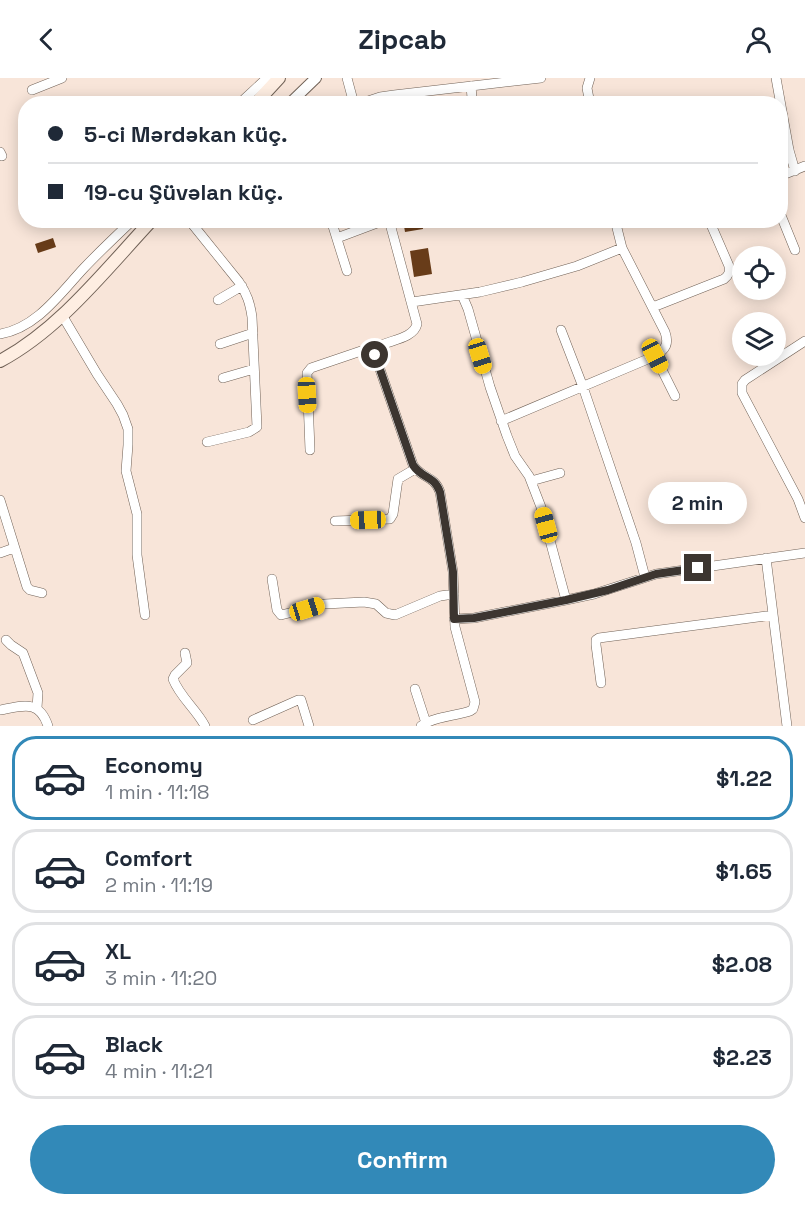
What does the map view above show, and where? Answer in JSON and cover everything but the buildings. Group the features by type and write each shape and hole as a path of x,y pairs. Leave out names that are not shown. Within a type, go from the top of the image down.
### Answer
{"main road":[{"path":"262,96 279,78"},
{"path":"268,96 284,78"},
{"path":"0,356 59,312 138,228"},
{"path":"0,361 62,315 144,228"}],"street":[{"path":"32,90 62,78"},
{"path":"248,96 267,78"},
{"path":"297,96 316,78"},
{"path":"347,78 354,96"},
{"path":"387,96 540,78"},
{"path":"588,96 587,88 590,78"},
{"path":"776,78 779,96"},
{"path":"471,86 472,96"},
{"path":"788,144 795,171"},
{"path":"788,173 805,166"},
{"path":"0,334 22,327 50,306 125,228"},
{"path":"195,228 246,292 251,306 253,333 257,427 249,432 207,442"},
{"path":"334,228 347,271"},
{"path":"337,238 365,228"},
{"path":"310,450 307,373 311,368 361,351 375,350 382,344 415,331 417,324 412,302 389,228"},
{"path":"501,421 655,356 667,347 665,332 622,248 617,228"},
{"path":"653,306 728,276 729,266 712,228"},
{"path":"786,228 795,250"},
{"path":"412,302 498,288 557,273 622,248"},
{"path":"218,300 242,286"},
{"path":"462,295 501,421 512,450 531,482 541,507 566,600"},
{"path":"62,315 126,423 128,445 126,471 137,514 137,555 145,615"},
{"path":"561,330 583,387 636,543 645,577"},
{"path":"220,344 253,333"},
{"path":"805,341 745,380 742,393 798,499 805,518"},
{"path":"375,350 415,468 421,474 434,480 440,492 451,559 456,635 475,706 470,711 424,724 415,689"},
{"path":"655,356 675,396"},
{"path":"223,378 254,369"},
{"path":"335,521 390,519 393,514 398,479 415,468"},
{"path":"531,482 560,473"},
{"path":"0,500 27,587 42,593"},
{"path":"0,553 14,548"},
{"path":"454,619 474,618 566,600 601,592 645,577 675,571 805,553"},
{"path":"766,558 787,726"},
{"path":"272,579 281,615 325,604 364,602 376,604 386,613 395,615 440,596 454,594"},
{"path":"601,683 596,640 603,636 773,615"},
{"path":"6,640 24,653 38,693 37,708"},
{"path":"185,653 187,663 173,679 205,726"},
{"path":"254,720 301,700 309,726"},
{"path":"0,710 22,706 37,708 43,714 48,726"}],"route":[{"path":"375,355 413,465 421,474 434,480 440,492 453,572 454,619 463,620 566,600 608,590 656,574 698,568"}]}
